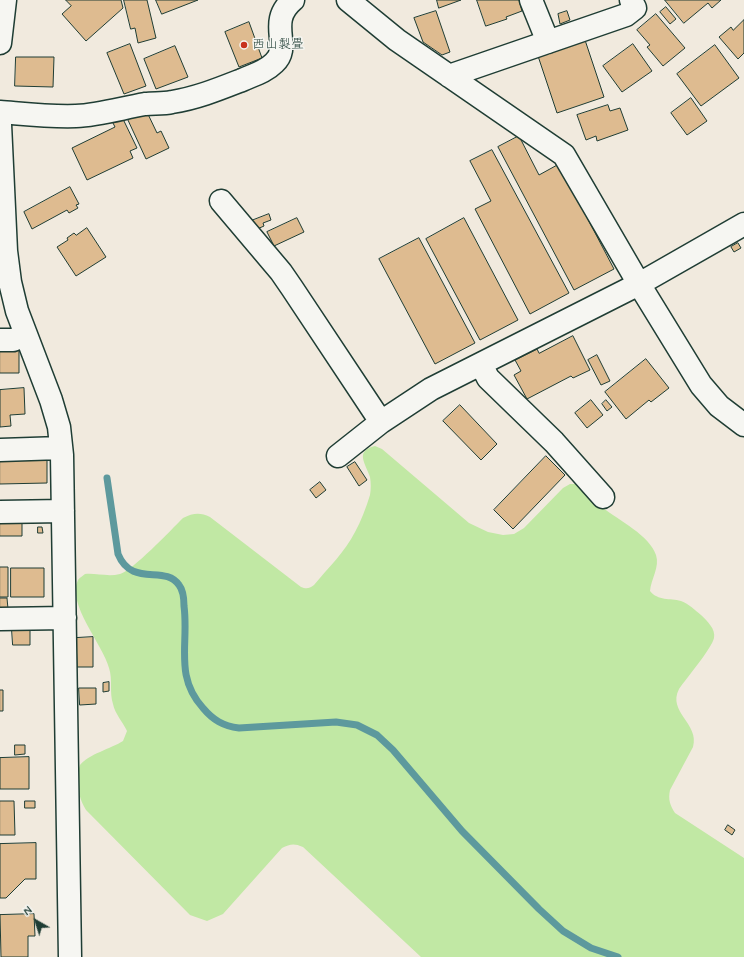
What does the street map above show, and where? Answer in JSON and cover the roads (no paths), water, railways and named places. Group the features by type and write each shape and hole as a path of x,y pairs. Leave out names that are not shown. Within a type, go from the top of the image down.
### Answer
{"street":[{"path":"0,43 5,0"},
{"path":"0,112 44,116 91,115 148,104 192,98 213,91 269,68 276,61 282,42 280,22 282,13 287,5 293,0"},
{"path":"348,0 397,40 564,155 639,284 701,385 719,406 744,425"},
{"path":"531,0 548,42"},
{"path":"449,76 626,15 635,8 631,0"},
{"path":"0,124 6,251 10,282 17,311 51,400 59,427 61,448 70,957"},
{"path":"221,200 281,272 381,422"},
{"path":"338,456 381,422 431,389 639,284 744,224"},
{"path":"0,340 13,340 26,335"},
{"path":"480,364 488,378 554,442 604,496"},
{"path":"0,450 61,448"},
{"path":"0,512 63,511"},
{"path":"0,619 64,618"}],"waterway":[{"path":"107,478 118,554 124,564 131,570 140,573 166,576 173,579 181,589 185,620 184,659 188,684 194,696 211,716 223,724 239,728 336,722 357,725 377,735 393,750 462,831 539,909 563,931 591,948 618,957"}],"place":[{"name":"西山製畳","path":"244,45"}]}
